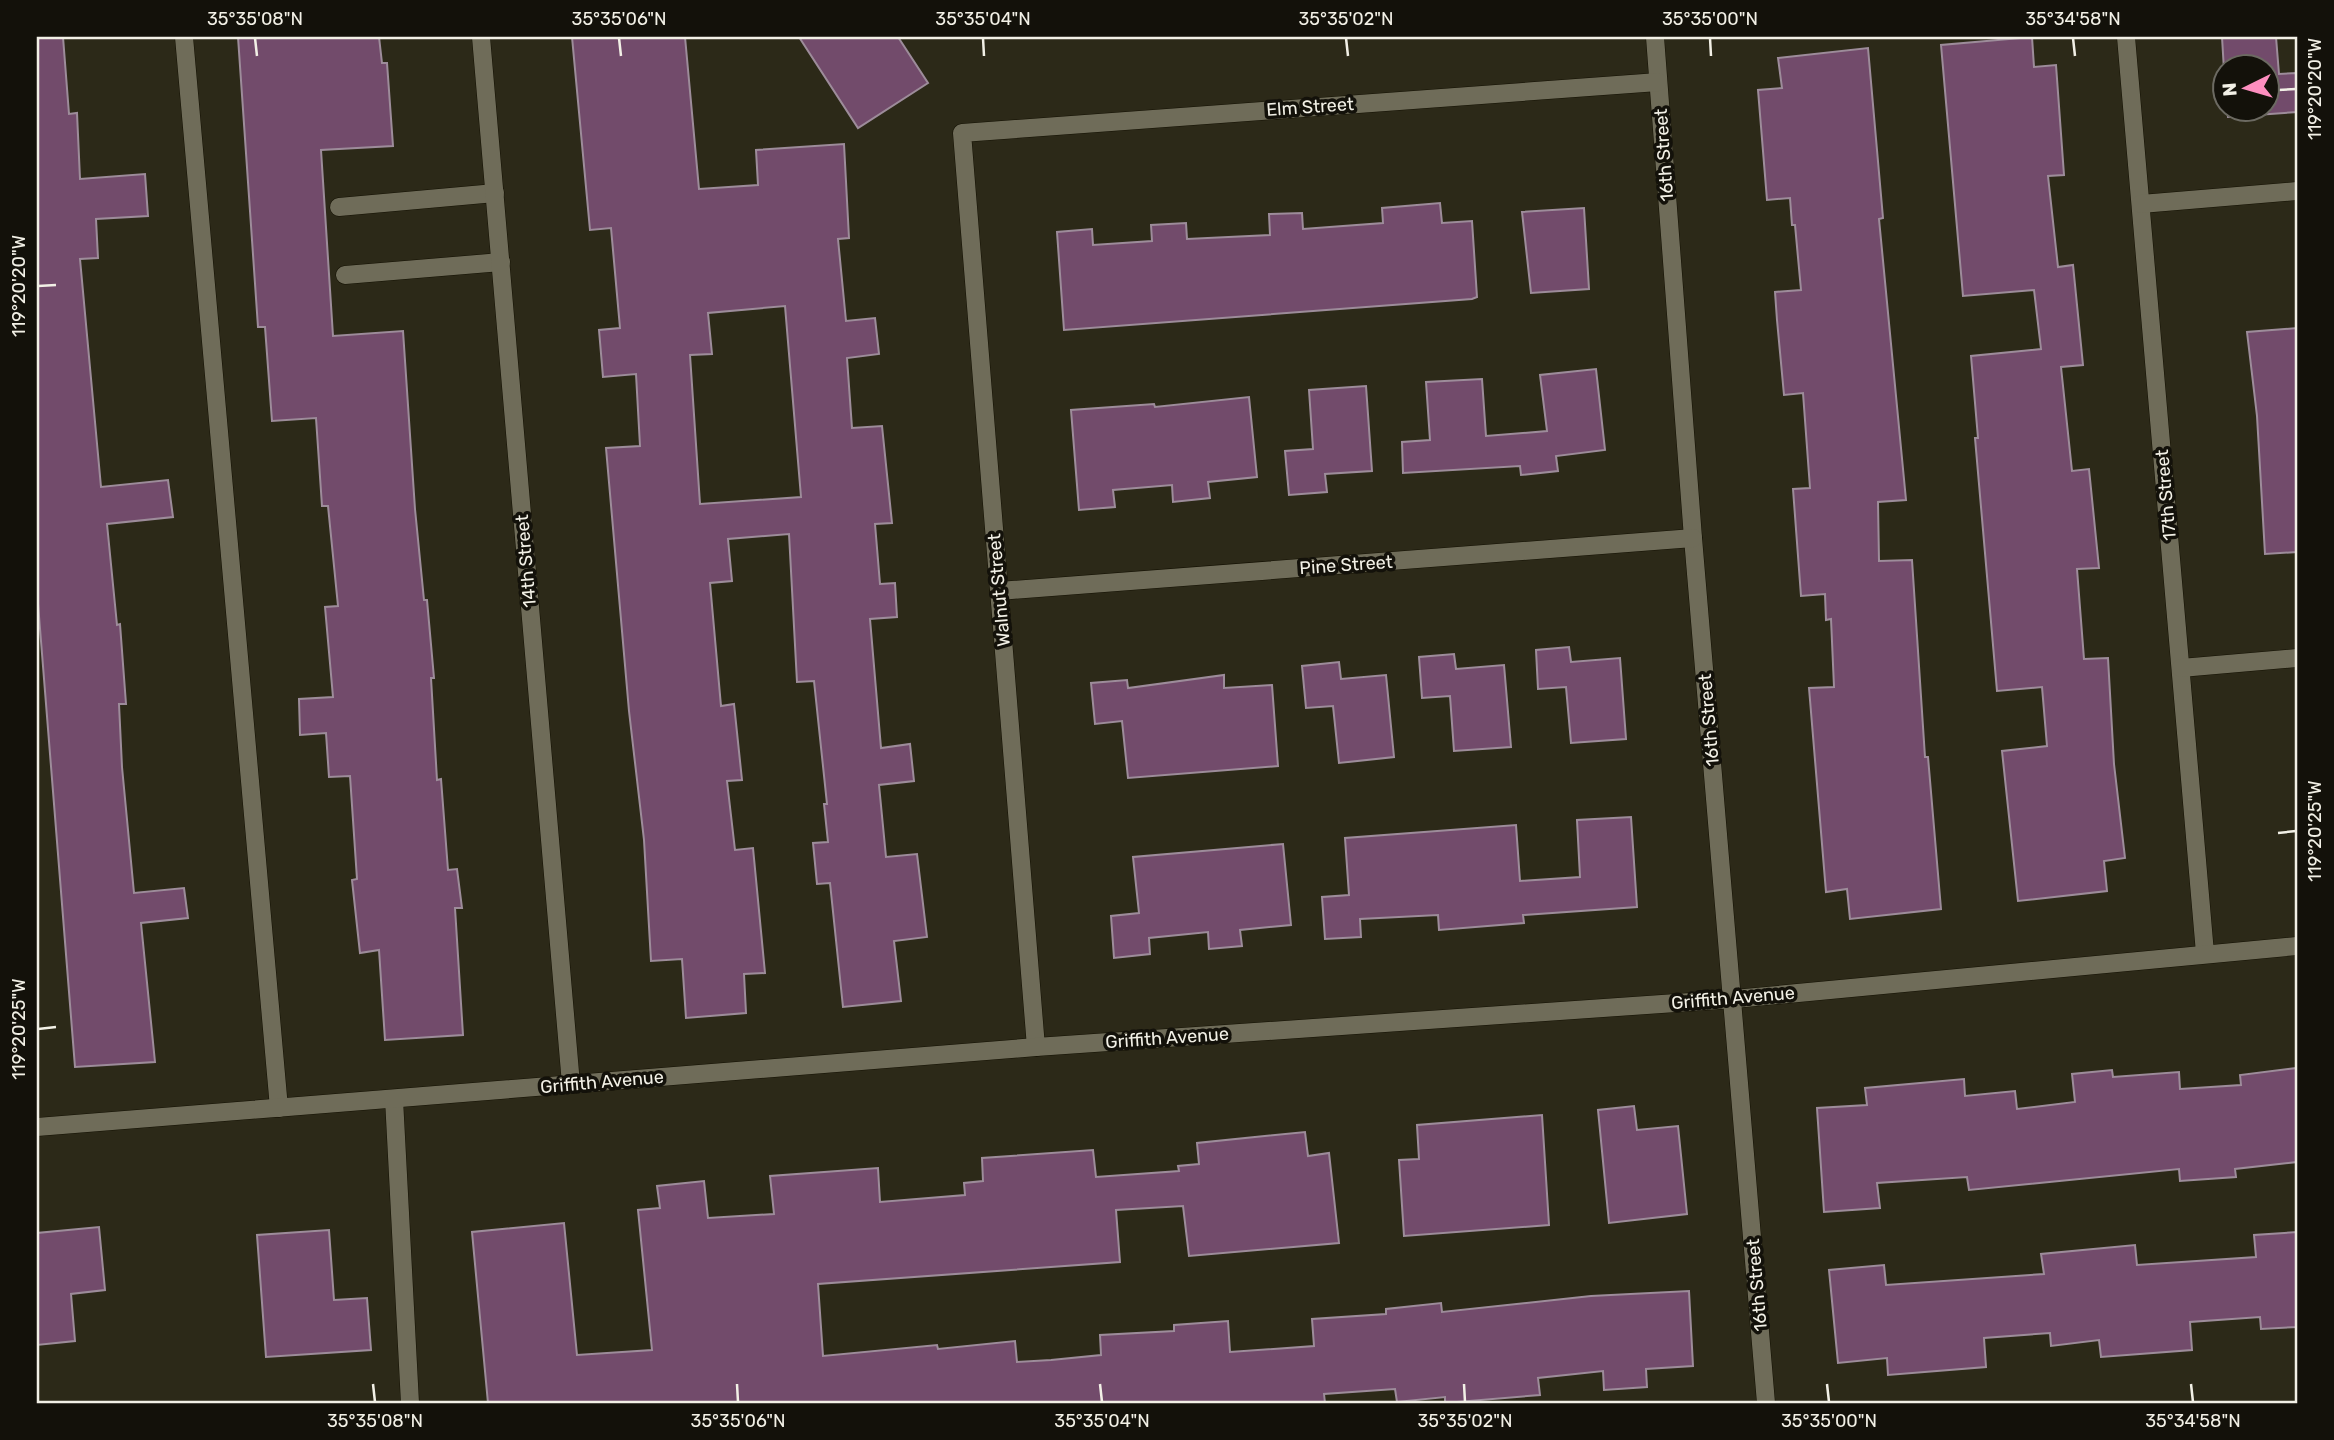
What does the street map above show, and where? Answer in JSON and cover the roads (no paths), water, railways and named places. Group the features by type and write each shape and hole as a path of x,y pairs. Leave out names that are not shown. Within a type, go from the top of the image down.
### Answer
{"street":[{"path":"184,37 279,1108"},
{"name":"14th Street","path":"481,37 570,1084"},
{"name":"16th Street","path":"1655,37 1693,538 1766,1403"},
{"name":"17th Street","path":"2126,37 2205,953"},
{"name":"Elm Street","path":"962,133 1658,82"},
{"name":"Walnut Street","path":"962,133 1036,1047"},
{"path":"2141,204 2297,191"},
{"path":"339,207 495,193"},
{"path":"345,275 500,262"},
{"name":"Pine Street","path":"999,591 1693,538"},
{"path":"2180,668 2297,659"},
{"name":"Griffith Avenue","path":"37,1127 1036,1047 1734,999 2297,946"},
{"path":"394,1099 410,1403"}]}
